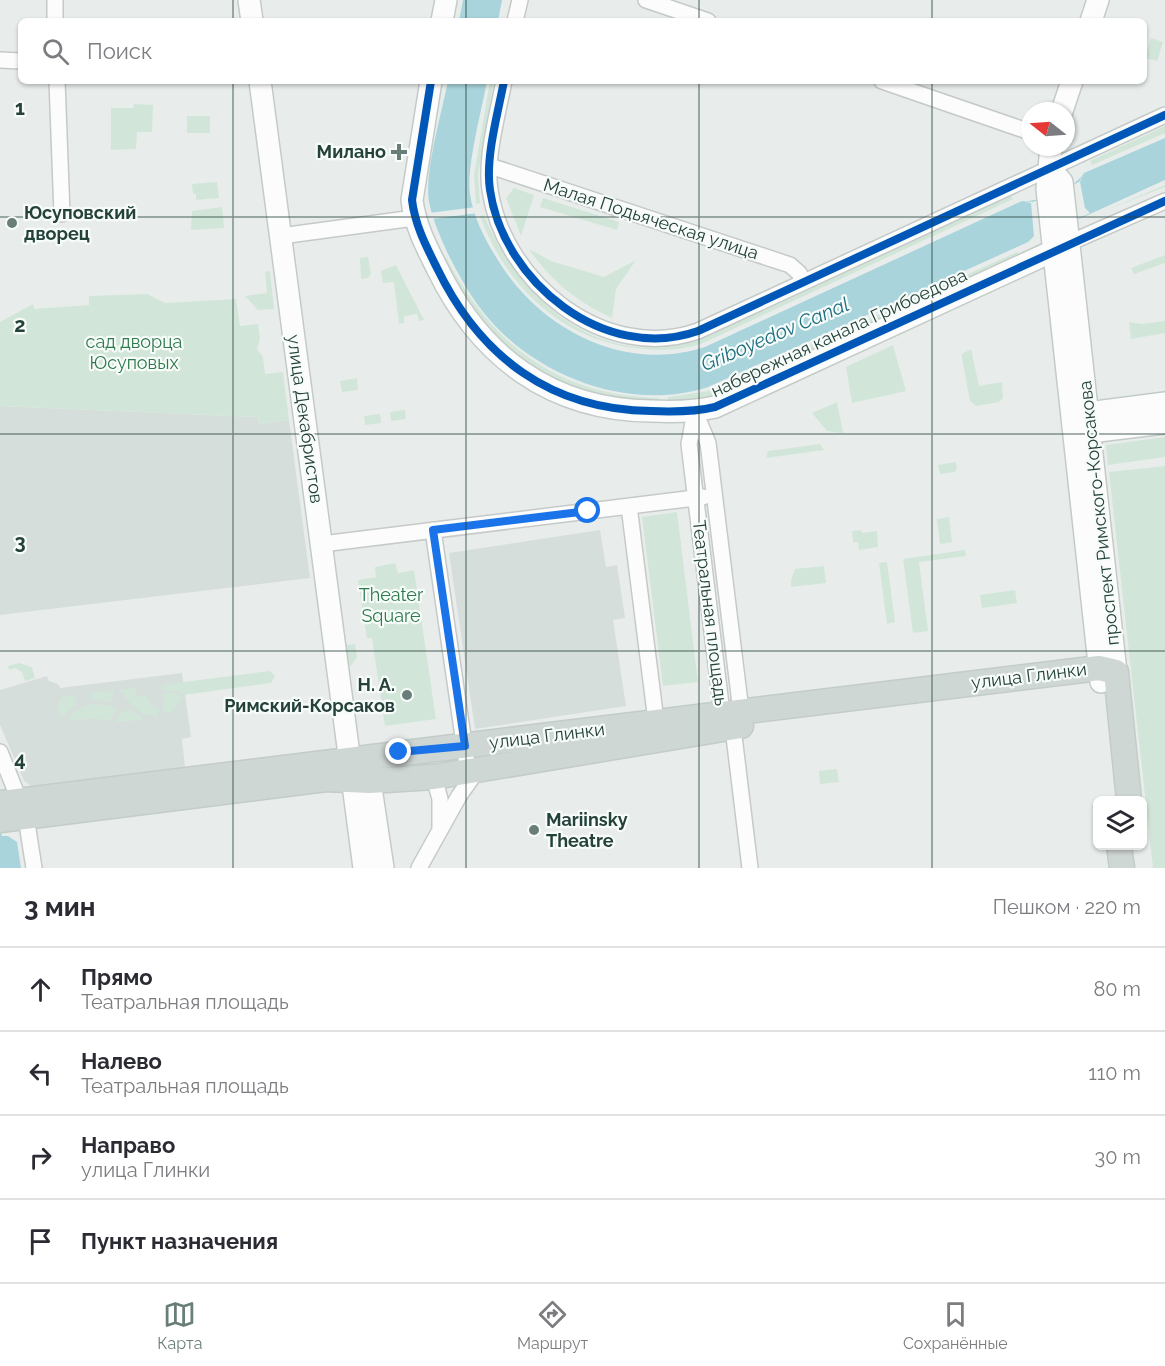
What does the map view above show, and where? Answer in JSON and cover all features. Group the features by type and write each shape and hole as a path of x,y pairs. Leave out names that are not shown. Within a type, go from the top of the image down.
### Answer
{"main road":[{"path":"249,0 252,18"},
{"path":"443,18 446,0"},
{"path":"1092,18 1098,0"},
{"name":"улица Декабристов","path":"260,84 322,544 358,773 364,868"},
{"name":"набережная канала Грибоедова","path":"430,84 413,183 414,218 458,309 498,356 518,370 542,385 597,406 633,411 695,411 715,407 748,393 1061,238"},
{"path":"1065,102 1071,84"},
{"path":"1052,156 1053,180"},
{"name":"проспект Римского-Корсакова","path":"1053,180 1083,422 1106,674 1114,796"},
{"path":"1083,422 1165,403"},
{"path":"1083,422 1165,423"},
{"name":"проспект Римского-Корсакова","path":"1106,674 1128,796"},
{"name":"улица Глинки","path":"0,820 16,806 358,773 434,777 657,731 735,719 1106,674"},
{"name":"улица Глинки","path":"358,773 465,746 657,731"},
{"name":"улица Декабристов","path":"358,773 383,868"},
{"path":"1120,850 1122,868"},
{"path":"1134,850 1136,868"}],"street":[{"path":"55,0 55,18"},
{"path":"516,18 520,0"},
{"path":"646,0 699,18"},
{"path":"0,60 18,61"},
{"path":"57,84 62,214"},
{"path":"504,84 490,166 492,204 506,242 527,274 563,308 604,328 652,337 689,334 804,282 1053,180 1165,115"},
{"path":"891,84 1021,129"},
{"name":"Малая Подьяческая улица","path":"490,166 790,265 799,273 804,282"},
{"name":"набережная канала Грибоедова","path":"1061,238 1165,201"},
{"path":"281,236 414,218"},
{"name":"Театральная площадь","path":"695,411 708,443 750,868"},
{"name":"Театральная площадь","path":"695,411 689,444 696,498 760,868"},
{"name":"Театральная площадь","path":"322,544 714,495"},
{"path":"629,506 657,731"},
{"path":"419,868 473,770 465,746 433,530"},
{"path":"0,752 34,868"},
{"path":"434,777 440,799 440,831"}],"shaded area":[{"path":"0,406 258,417 259,424 289,420 310,578 0,615"},
{"path":"600,530 606,567 617,565 625,618 613,620 626,706 475,729 449,553"},
{"path":"182,673 191,737 182,739 185,767 31,786 24,781 0,725 0,690 47,676 49,681 58,684 60,688"}],"green space":[{"path":"1151,38 1163,42 1157,61 1147,58"},
{"path":"489,84 493,84 478,175 480,203 476,204 474,175"},
{"path":"134,104 153,105 152,132 137,132 136,149 111,150 111,108 133,108"},
{"path":"187,116 210,116 210,133 187,133"},
{"path":"1165,126 1165,133 1092,165 1090,161"},
{"path":"217,182 219,198 196,200 192,184"},
{"path":"1165,185 1165,187 1099,213"},
{"path":"514,188 534,195 521,236 506,198"},
{"path":"1010,195 1013,199 703,343 666,350 615,345 565,324 542,308 506,267 480,216 484,215 499,247 519,276 542,301 569,322 599,338 631,346 666,347 702,339"},
{"path":"543,198 619,222 617,230 540,207"},
{"path":"222,207 224,228 191,230 192,211"},
{"path":"529,249 551,261 604,277 636,260 616,289 612,318 587,305 566,290 546,271"},
{"path":"1017,252 1019,257 712,398 668,405 668,397 709,391"},
{"path":"1165,255 1165,263 1134,274 1131,268"},
{"path":"368,257 371,274 368,278 361,279 360,258"},
{"path":"446,257 484,316 507,340 532,360 560,376 590,388 623,395 659,398 659,404 634,402 586,391 564,383 522,360 502,344 478,319 441,260"},
{"path":"396,265 424,320 419,321 417,314 404,316 404,323 399,324 394,282 383,283 381,271"},
{"path":"270,271 274,309 258,310 245,296 267,293 265,272"},
{"name":"сад дворца Юсуповых","path":"147,294 165,303 236,299 240,326 258,324 260,339 257,349 263,357 265,374 283,372 289,420 259,424 258,417 0,406 0,322 33,304 34,309 89,305 89,296"},
{"path":"1165,321 1165,333 1131,339 1129,322 1142,324"},
{"path":"893,345 906,391 852,403 846,367"},
{"path":"971,349 979,386 1002,382 1003,398 999,402 976,406 970,401 962,354"},
{"path":"357,378 358,390 342,392 340,381"},
{"path":"837,402 843,433 827,431 812,413"},
{"path":"405,410 406,419 391,421 390,412"},
{"path":"380,414 381,423 365,425 364,416"},
{"path":"1165,437 1165,457 1108,465 1106,445"},
{"path":"820,444 824,450 766,458 768,451"},
{"path":"956,462 955,472 940,474 938,465"},
{"path":"1165,466 1165,868 1153,868 1147,796 1145,796 1109,472"},
{"path":"677,512 698,682 663,686 642,517"},
{"path":"949,517 952,542 940,544 937,519"},
{"path":"861,530 862,533 877,531 878,547 859,550 858,542 853,542 852,531"},
{"path":"965,550 966,556 919,562 928,631 913,633 903,559"},
{"path":"887,562 895,622 887,624 879,563"},
{"name":"Theater Square","path":"395,563 398,573 414,570 436,719 385,726 372,638 367,638 358,580 376,577 375,567"},
{"path":"824,566 826,583 791,587 795,569"},
{"path":"1015,590 1017,603 982,608 980,595"},
{"path":"355,644 357,657 351,666 348,664 346,645"},
{"path":"19,663 32,667 35,678 25,681 22,672 15,668 9,670 8,666"},
{"path":"270,671 275,676 271,683 184,695 178,691 162,691 161,685"},
{"path":"135,688 136,696 146,695 152,707 159,708 157,716 141,712 120,690"},
{"path":"115,691 110,702 92,699 91,693"},
{"path":"164,693 176,693 183,698 171,714 163,711"},
{"path":"75,696 76,704 62,718 57,706 62,697"},
{"path":"94,704 112,706 117,711 108,721 95,718 69,721 78,709"},
{"path":"130,710 143,718 142,720 115,722 121,712"},
{"path":"837,769 839,782 820,784 819,771"}],"water":[{"path":"463,0 502,0 499,18 460,18"},
{"name":"Griboyedov Canal","path":"447,84 486,84 472,154 469,183 476,219 483,235 513,282 534,304 558,323 585,338 613,349 643,354 674,354 705,347 1022,201 1038,199 1065,189 1084,173 1165,138 1165,180 708,387 679,394 649,395 619,392 561,373 534,358 510,340 489,319 458,274 435,224 428,190 434,142"},
{"path":"0,830 2,836 8,836 17,842 21,868 0,868"}],"pier":[{"path":"1084,173 1080,182 1085,208 1090,213 1027,243 1034,236 1031,203 1022,201 1033,202 1079,182"},
{"path":"476,207 478,213 431,219 429,213"}],"cycle path":[{"path":"431,84 412,200 422,235 454,300 497,352 523,372 551,389 581,401 615,408 675,411 715,407 1165,201"},
{"path":"503,84 493,136 489,177 499,224 515,255 537,283 564,307 594,325 628,336 663,338 698,331 1165,115"}],"place":[{"name":"Милано","path":"399,152"},
{"name":"Юсуповский дворец","path":"12,223"},
{"name":"Н. А. Римский-Корсаков","path":"407,695"},
{"name":"Mariinsky Theatre","path":"534,830"}],"route":[{"path":"399,752 465,746 433,530 588,511"}]}
